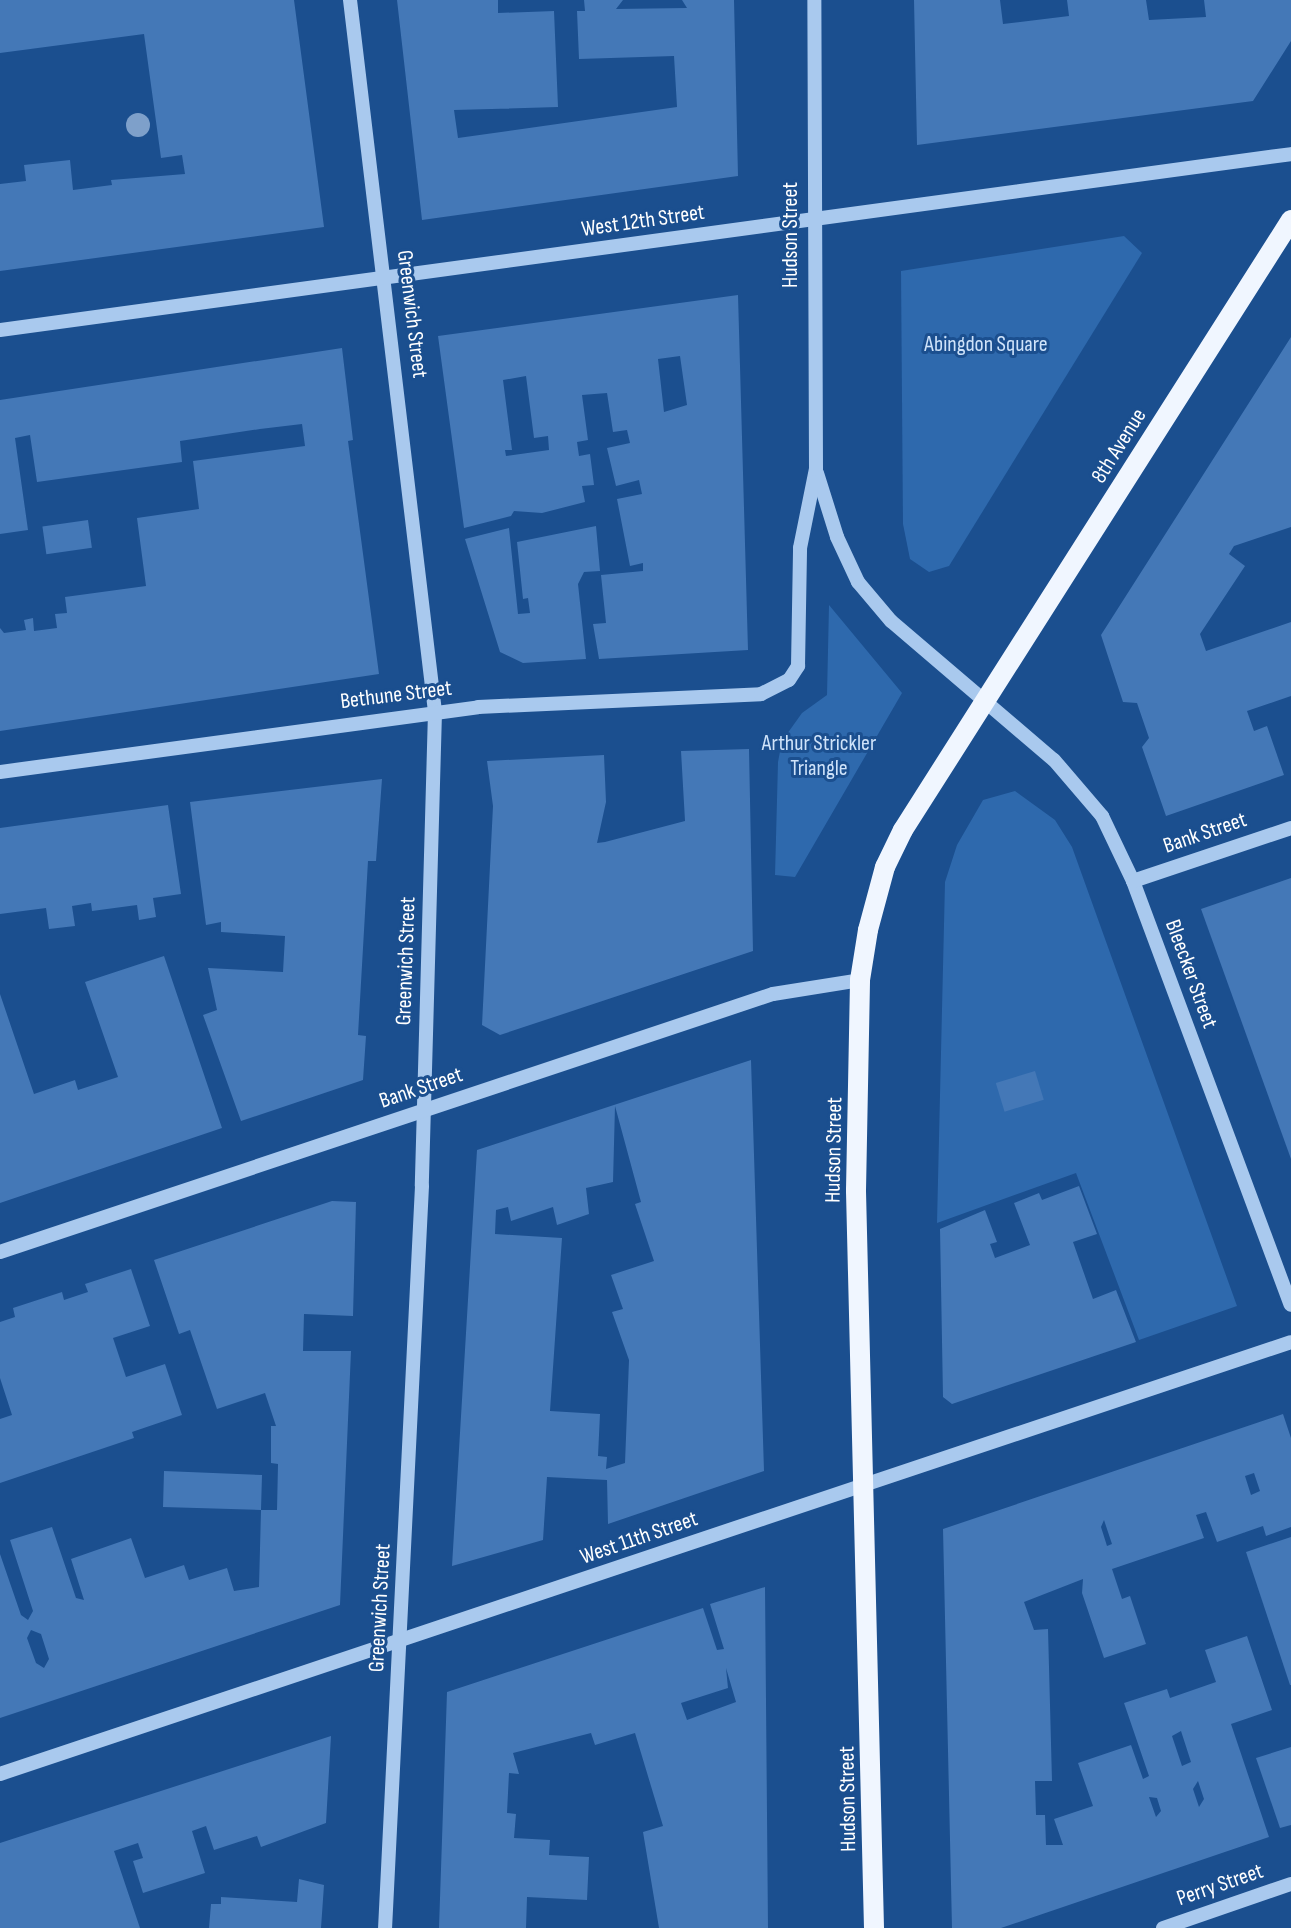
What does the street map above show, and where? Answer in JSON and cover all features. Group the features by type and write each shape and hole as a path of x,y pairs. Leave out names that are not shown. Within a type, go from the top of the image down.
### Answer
{"main road":[{"name":"8th Avenue","path":"986,698 1291,220"},
{"name":"Hudson Street","path":"874,1928 856,1190 860,980 885,867 986,698"}],"street":[{"name":"Greenwich Street","path":"350,0 435,712 424,1110 385,1928"},
{"name":"Hudson Street","path":"794,673 799,655 800,548 816,469 814,0"},
{"name":"West 12th Street","path":"0,330 1291,154"},
{"name":"Hudson Street","path":"816,469 837,537 858,582 891,621 986,698"},
{"name":"Bethune Street","path":"0,772 435,712 761,694 783,685 794,673"},
{"name":"Bleecker Street","path":"986,698 1084,789 1133,881 1291,1305"},
{"name":"Bank Street","path":"1133,881 1291,828"},
{"name":"Bank Street","path":"0,1252 773,994 860,980"},
{"name":"West 11th Street","path":"0,1774 1291,1342"},
{"name":"Perry Street","path":"1163,1928 1291,1884"}],"green space":[{"name":"Abingdon Square","path":"1124,236 1142,253 949,566 929,572 910,559 903,524 901,271"},
{"name":"Arthur Strickler Triangle","path":"829,605 902,693 795,877 775,875 778,762 782,741 802,713 827,695"},
{"path":"1015,791 1055,820 1072,847 1237,1306 1139,1340 1076,1173 937,1223 945,882 957,845 983,800"}],"building":[{"path":"0,0 294,0 324,227 0,271 0,184 26,181 24,165 70,160 73,190 112,185 111,180 185,174 182,155 161,158 144,34 0,53"},
{"path":"397,0 498,0 498,13 554,11 558,107 454,110 458,138 677,107 674,56 579,59 577,11 585,11 584,0 623,0 616,9 687,8 682,0 734,0 738,176 422,220"},
{"path":"914,0 1000,0 1003,24 1069,16 1067,0 1146,0 1149,20 1206,17 1204,0 1291,0 1291,41 1253,101 917,145"},
{"path":"738,295 748,650 599,659 593,624 606,623 601,575 643,571 643,563 630,566 617,499 642,494 639,480 616,486 607,448 630,443 627,430 613,432 607,393 582,395 588,440 577,442 579,456 590,454 594,485 582,486 585,502 542,513 514,511 511,516 464,528 438,336","holes":["680,356 687,405 664,412 658,359","526,376 534,438 548,436 549,450 506,456 505,450 512,450 503,380"]},
{"path":"1291,337 1291,527 1234,546 1229,554 1245,566 1200,634 1206,651 1291,622 1291,696 1247,711 1254,731 1267,726 1284,775 1166,816 1142,747 1149,738 1137,703 1123,702 1101,635"},
{"path":"342,348 353,440 348,441 379,674 0,731 0,628 4,633 26,630 24,620 33,618 34,631 57,628 55,614 67,613 65,597 146,586 137,518 199,509 193,461 305,446 302,424 260,429 180,441 182,462 37,482 30,435 15,438 28,530 0,534 0,400"},
{"path":"88,520 92,548 46,554 42,526"},
{"path":"596,526 600,571 584,572 578,584 586,659 523,663 500,652 465,539 509,528 518,614 530,613 528,598 523,599 517,542"},
{"path":"749,749 753,951 500,1035 482,1025 493,806 487,761 604,755 606,802 597,843 685,821 681,751"},
{"path":"382,779 376,861 368,861 358,1035 366,1036 363,1080 241,1121 203,1015 217,1010 208,968 283,972 285,936 221,932 221,922 206,925 190,802"},
{"path":"168,805 181,894 153,898 156,917 139,920 137,905 92,911 91,903 72,906 75,926 49,929 46,908 0,914 0,828"},
{"path":"1291,878 1291,1159 1201,909"},
{"path":"164,956 222,1128 0,1203 0,994 34,1094 75,1080 78,1090 118,1077 85,982"},
{"path":"751,1060 764,1471 608,1524 607,1480 547,1477 543,1540 452,1566 477,1150","holes":["615,1106 641,1202 635,1204 654,1261 611,1275 623,1309 612,1312 629,1360 625,1463 606,1469 607,1457 598,1456 600,1414 550,1411 562,1238 495,1234 496,1210 508,1207 511,1221 553,1207 557,1225 589,1214 586,1188 613,1182"]},
{"path":"1035,1071 1044,1100 1005,1112 996,1083"},
{"path":"1079,1186 1097,1234 1073,1242 1093,1299 1116,1290 1136,1342 952,1404 943,1397 940,1229 985,1210 997,1242 990,1244 995,1258 1030,1245 1014,1203 1039,1193 1042,1200"},
{"path":"332,1201 356,1202 353,1316 304,1314 303,1351 351,1351 340,1605 0,1718 0,1554 21,1615 28,1620 33,1611 10,1540 52,1527 76,1598 84,1600 71,1559 131,1538 145,1578 184,1565 189,1580 227,1568 234,1591 259,1587 261,1510 277,1510 278,1464 271,1463 271,1426 276,1426 265,1393 217,1409 190,1330 179,1334 154,1260","holes":["31,1630 41,1634 49,1659 44,1668 36,1663 27,1638"]},
{"path":"131,1269 150,1326 113,1338 126,1377 165,1364 182,1415 132,1432 134,1438 0,1483 0,1419 12,1415 0,1378 0,1322 15,1317 13,1308 62,1292 64,1300 88,1292 85,1284"},
{"path":"1283,1414 1291,1438 1291,1527 1266,1536 1263,1526 1217,1542 1206,1512 1196,1515 1204,1538 1112,1569 1122,1599 1130,1596 1146,1644 1104,1658 1082,1593 1083,1579 1024,1602 1034,1630 1048,1629 1052,1781 1035,1781 1036,1815 1045,1815 1046,1845 1063,1845 1054,1819 1093,1806 1078,1763 1131,1745 1143,1779 1149,1776 1124,1703 1167,1689 1170,1698 1216,1682 1205,1650 1247,1636 1272,1710 1231,1724 1269,1837 1001,1928 952,1928 943,1529","holes":["1254,1473 1260,1491 1251,1495 1245,1476","1104,1520 1112,1544 1107,1546 1101,1527","1181,1731 1191,1762 1182,1766 1172,1736","1198,1781 1204,1799 1199,1807 1193,1789","1149,1797 1157,1798 1161,1811 1156,1817"]},
{"path":"164,1471 262,1475 261,1510 163,1507"},
{"path":"1291,1537 1291,1685 1290,1685 1246,1552"},
{"path":"765,1587 768,1928 659,1928 643,1832 663,1826 635,1733 595,1745 591,1733 513,1753 519,1774 509,1773 507,1813 516,1814 514,1838 550,1840 549,1855 589,1857 587,1900 527,1897 526,1928 439,1928 447,1692 703,1608 717,1650 724,1649 710,1604","holes":["726,1668 736,1702 687,1720 681,1703 728,1688"]},
{"path":"331,1736 326,1823 261,1847 257,1836 214,1850 206,1826 192,1831 205,1873 143,1893 133,1861 143,1858 138,1843 114,1851 140,1928 0,1928 0,1843"},
{"path":"1291,1747 1291,1825 1280,1828 1256,1758"},
{"path":"299,1879 324,1885 321,1928 209,1928 211,1904 221,1904 221,1897 297,1902"}]}
